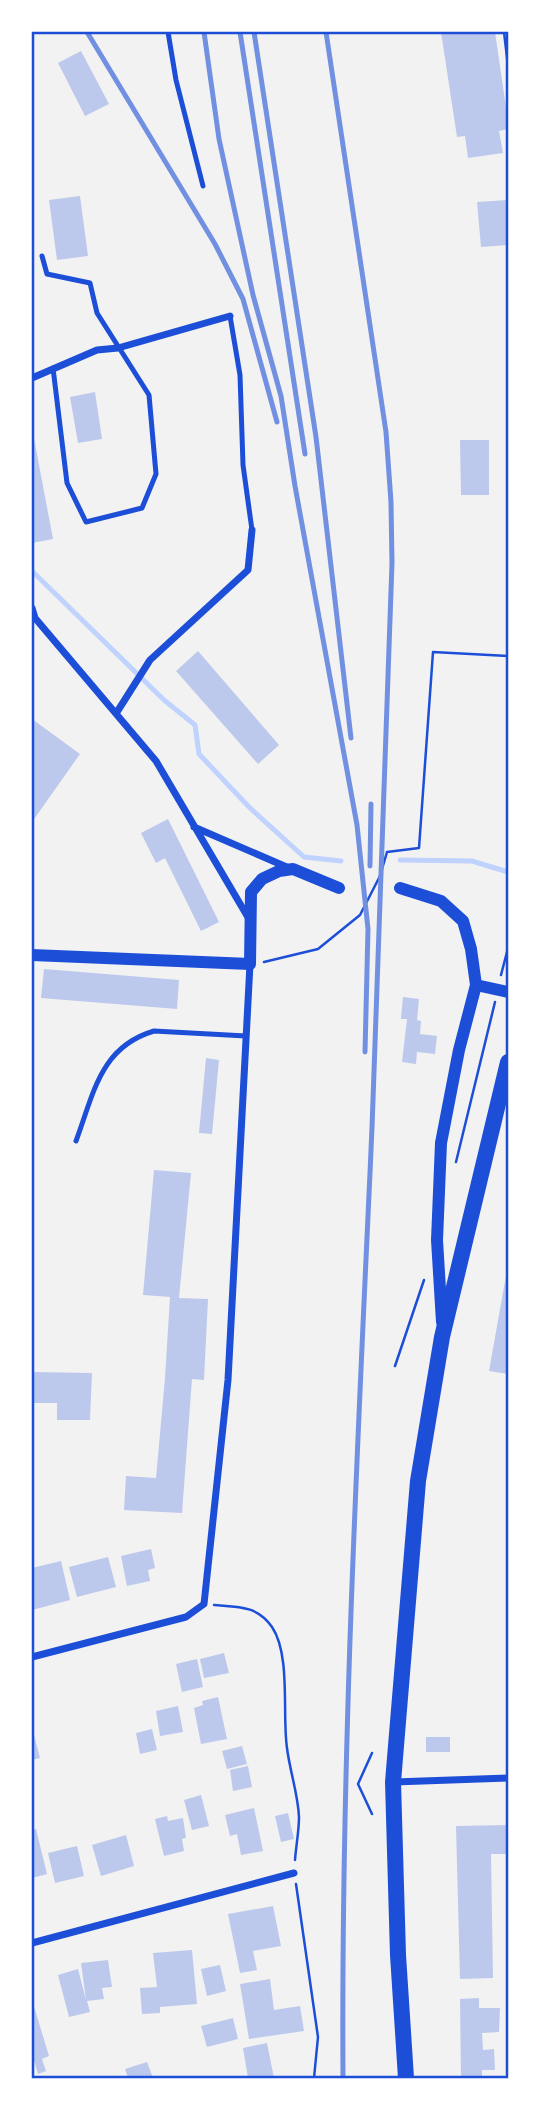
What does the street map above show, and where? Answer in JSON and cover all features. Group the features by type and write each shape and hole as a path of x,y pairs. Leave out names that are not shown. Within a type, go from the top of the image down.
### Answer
{"highway":[{"path":"406,2078 398,1955 393,1782 418,1481 442,1337 509,1062"}],"street":[{"path":"32,377 97,349 118,348 230,316"},
{"path":"117,712 150,660 248,570 251,530"},
{"path":"32,608 33,616 156,761 251,922"},
{"path":"193,827 339,888"},
{"path":"32,1657 186,1617 204,1604 228,1380 250,964 251,892 262,879 279,871 293,869"},
{"path":"400,888 441,901 463,921 471,949 476,985 458,1050 441,1143 437,1240 442,1337"},
{"path":"32,955 250,964"},
{"path":"476,985 509,992"},
{"path":"393,1782 509,1778"},
{"path":"32,1943 294,1873"}],"lane":[{"path":"168,32 176,80 203,186"},
{"path":"42,256 47,274 90,283 97,313 149,395 156,474 142,509 86,522 67,483 53,368"},
{"path":"230,316 240,375 243,465 251,530"},
{"path":"76,1140 104,1065 131,1040 154,1031 246,1036"}],"path":[{"path":"504,32 509,66"},
{"path":"250,964 318,949 360,915 380,876 387,852 419,848 433,652 509,656"},
{"path":"204,1604 245,1607 259,1613 273,1628 279,1646 284,1676 287,1749 295,1782 299,1818 294,1873 318,2037 314,2078"},
{"path":"372,1753 358,1784 372,1814"}],"building":[{"path":"441,32 495,32 508,121 508,129 499,131 503,153 468,158 465,136 457,137"},
{"path":"81,51 109,104 85,116 58,63"},
{"path":"80,196 88,256 57,260 49,200"},
{"path":"508,200 508,245 481,247 477,202"},
{"path":"95,392 102,439 78,443 70,397"},
{"path":"32,434 53,539 32,543"},
{"path":"460,440 489,440 489,495 461,495"},
{"path":"198,651 279,745 258,764 176,671"},
{"path":"32,719 80,754 32,822"},
{"path":"168,819 219,922 201,931 165,858 156,863 141,833"},
{"path":"44,969 179,980 177,1009 41,998"},
{"path":"403,997 419,999 417,1020 421,1021 420,1034 437,1036 435,1054 417,1052 416,1064 402,1062 407,1019 401,1019"},
{"path":"206,1058 219,1060 212,1134 199,1133"},
{"path":"154,1170 191,1173 179,1298 208,1299 204,1380 192,1379 182,1513 124,1510 126,1476 156,1478 165,1378 170,1297 143,1295"},
{"path":"508,1270 508,1374 489,1371"},
{"path":"32,1372 92,1373 90,1420 57,1420 57,1403 32,1403"},
{"path":"151,1549 155,1568 148,1570 150,1581 127,1586 121,1556"},
{"path":"108,1557 116,1587 77,1597 69,1567"},
{"path":"61,1561 70,1600 32,1610 32,1568"},
{"path":"224,1653 229,1673 204,1678 200,1659"},
{"path":"197,1659 203,1687 182,1692 176,1664"},
{"path":"218,1697 227,1739 201,1744 194,1708 203,1705 202,1701"},
{"path":"178,1706 183,1732 160,1736 156,1711"},
{"path":"32,1727 40,1758 32,1760"},
{"path":"152,1729 157,1750 140,1754 136,1733"},
{"path":"426,1737 450,1737 450,1752 426,1752"},
{"path":"242,1746 247,1764 227,1769 222,1751"},
{"path":"248,1766 252,1787 233,1791 230,1770"},
{"path":"201,1795 209,1826 192,1830 184,1800"},
{"path":"254,1808 263,1851 241,1855 237,1834 230,1836 225,1815"},
{"path":"288,1813 294,1839 281,1842 275,1816"},
{"path":"167,1816 168,1821 183,1818 186,1838 182,1839 184,1851 164,1856 155,1819"},
{"path":"508,1825 508,1854 491,1854 493,1978 460,1979 456,1826"},
{"path":"36,1829 47,1874 32,1878 32,1830"},
{"path":"126,1835 134,1866 101,1876 92,1845"},
{"path":"77,1846 84,1876 55,1883 48,1853"},
{"path":"273,1906 281,1946 253,1951 257,1970 240,1973 228,1914"},
{"path":"192,1950 197,2004 160,2007 160,2013 142,2014 140,1988 157,1987 153,1953"},
{"path":"108,1960 112,1987 102,1988 104,1999 87,2001 90,2012 69,2017 58,1975 78,1969 86,2000 81,1963"},
{"path":"220,1965 226,1991 207,1996 201,1969"},
{"path":"270,1979 274,2010 300,2006 304,2031 249,2039 240,1984"},
{"path":"479,1998 479,2008 500,2008 499,2032 482,2033 483,2050 494,2049 495,2070 482,2070 482,2078 461,2078 460,1999"},
{"path":"32,2000 49,2056 42,2059 46,2071 38,2074 32,2054"},
{"path":"233,2018 238,2039 207,2047 201,2026"},
{"path":"267,2043 274,2078 248,2078 243,2048"},
{"path":"147,2062 153,2078 128,2078 125,2069"}],"waterway":[{"path":"32,571 164,700 195,725 199,754 249,807 304,857 341,861"},
{"path":"400,860 472,861 508,872"}],"railway":[{"path":"87,32 215,244 243,299 277,422"},
{"path":"204,32 219,139 253,295 281,396 357,825 368,929 365,1052"},
{"path":"240,32 305,454"},
{"path":"254,32 316,437 351,738"},
{"path":"326,32 386,432 392,563 376,1021 350,1625 344,1852 343,2078"},
{"path":"370,866 371,804"}]}
